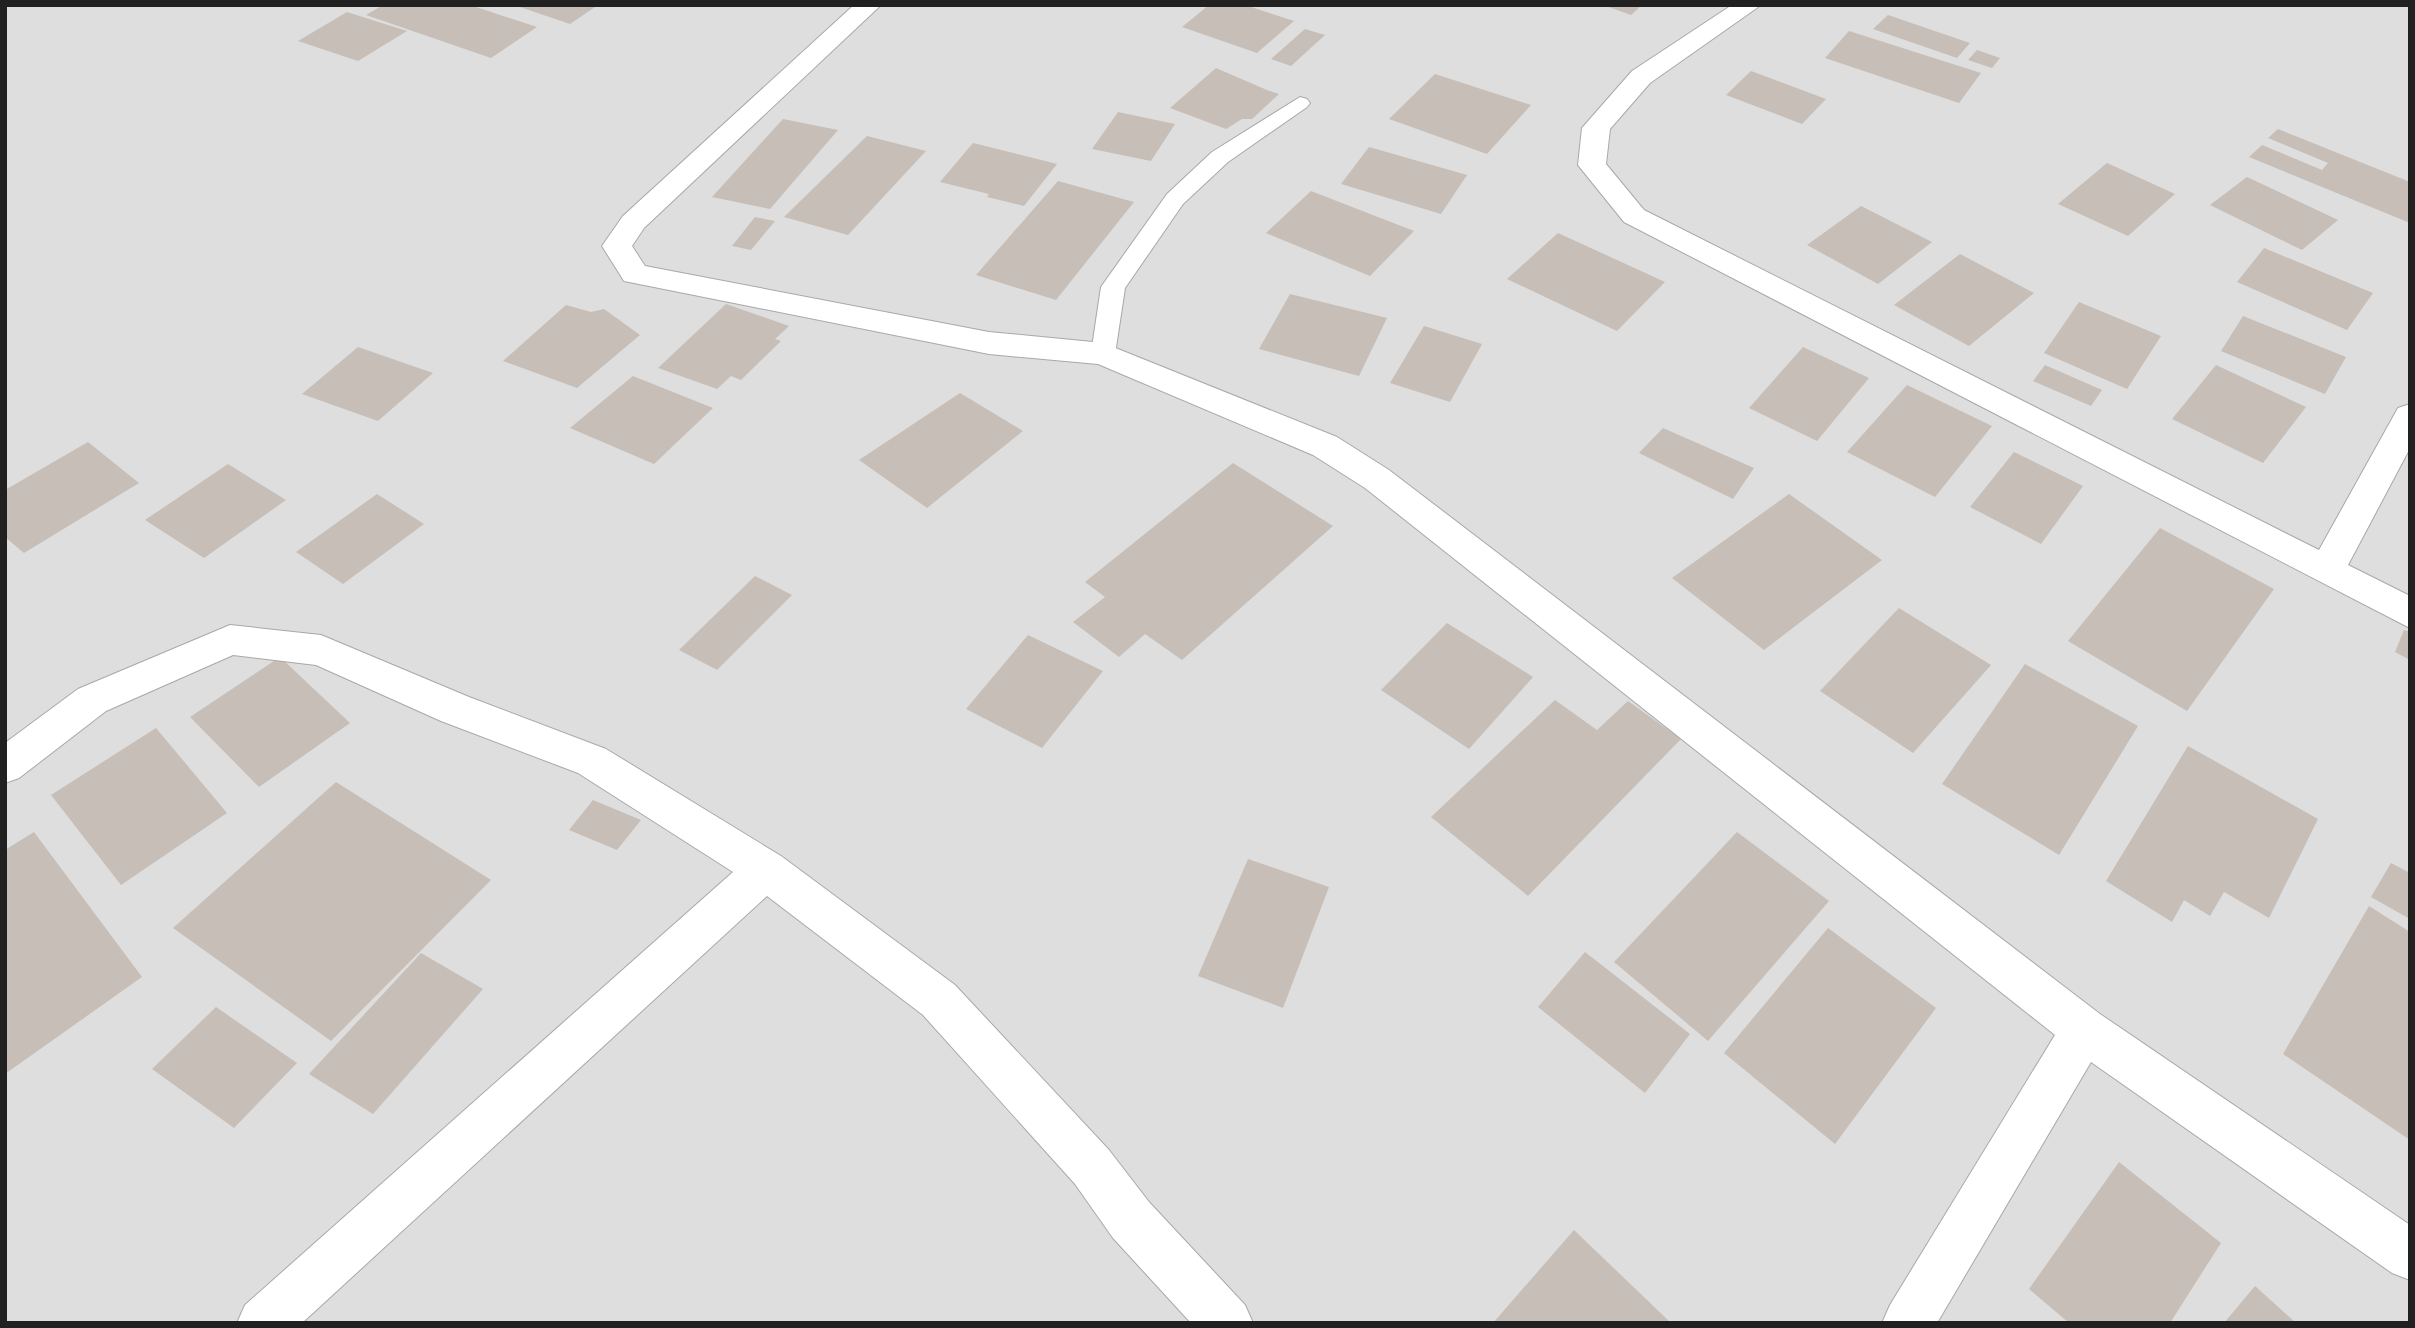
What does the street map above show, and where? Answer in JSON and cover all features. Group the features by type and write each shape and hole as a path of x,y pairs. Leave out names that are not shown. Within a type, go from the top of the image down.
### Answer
{"street":[{"path":"869,5 634,222 617,246 635,274 989,343 1104,354 1325,446 1377,479 2084,1030 2410,1255"},
{"path":"1749,5 1641,77 1596,128 1592,164 1634,216 2410,613"},
{"path":"2327,570 2410,416"},
{"path":"5,766 92,699 230,640 321,650 455,709 592,761 766,870 939,1000 1092,1167 1131,1220 1227,1323"},
{"path":"263,1323 766,870"},
{"path":"1908,1323 2084,1030"}],"lane":[{"path":"1104,354 1113,287 1175,199 1220,158 1300,103"}],"shaded area":[{"path":"5,5 2410,5 2410,1323 5,1323"}],"building":[{"path":"383,5 470,5 537,27 491,58 366,15"},
{"path":"514,5 598,5 570,24"},
{"path":"1209,5 1245,5 1294,21 1257,53 1182,27"},
{"path":"1603,5 1642,5 1631,15"},
{"path":"347,12 407,31 358,61 298,41"},
{"path":"1888,15 1970,43 1957,58 1873,29"},
{"path":"1305,29 1325,35 1291,66 1271,59"},
{"path":"1849,31 1981,73 1959,103 1825,58"},
{"path":"1977,50 2000,58 1992,68 1968,60"},
{"path":"1216,68 1279,94 1252,119 1242,119 1226,129 1170,108"},
{"path":"1751,71 1826,99 1802,124 1726,95"},
{"path":"1435,74 1531,105 1487,154 1389,119"},
{"path":"1118,112 1175,124 1151,161 1092,149"},
{"path":"783,119 838,130 770,209 712,197"},
{"path":"2278,129 2410,182 2410,223 2249,157 2262,145 2322,170 2328,163 2268,138"},
{"path":"867,136 926,151 848,235 784,217"},
{"path":"973,143 1057,164 1024,206 940,182"},
{"path":"1369,147 1467,175 1441,214 1341,184"},
{"path":"2107,163 2175,194 2128,236 2058,204"},
{"path":"2247,177 2338,220 2302,250 2210,205"},
{"path":"1058,181 1134,202 1056,300 976,275"},
{"path":"1311,191 1414,231 1370,276 1266,233"},
{"path":"1861,206 1932,242 1878,284 1807,245"},
{"path":"755,217 775,221 751,250 732,246"},
{"path":"1558,233 1665,282 1617,331 1507,279"},
{"path":"2264,248 2373,293 2347,330 2237,282"},
{"path":"1960,254 2034,293 1969,346 1894,305"},
{"path":"1290,294 1387,318 1359,376 1259,349"},
{"path":"2079,302 2161,336 2127,389 2044,353"},
{"path":"726,304 789,326 775,339 781,341 741,380 731,376 717,389 658,368"},
{"path":"566,305 591,312 604,309 640,335 577,388 503,361"},
{"path":"2243,316 2346,357 2325,394 2221,351"},
{"path":"1424,326 1482,344 1450,402 1390,383"},
{"path":"358,347 433,373 378,421 302,394"},
{"path":"1803,347 1869,378 1817,441 1749,408"},
{"path":"2045,365 2102,390 2091,406 2033,381"},
{"path":"2216,365 2306,407 2263,463 2172,419"},
{"path":"633,376 713,408 654,464 570,428"},
{"path":"1907,385 1992,426 1935,497 1847,452"},
{"path":"960,393 1023,431 927,508 859,460"},
{"path":"1663,428 1754,468 1733,499 1639,453"},
{"path":"88,442 139,483 24,553 5,537 5,490"},
{"path":"2014,452 2083,486 2041,544 1970,507"},
{"path":"1233,463 1333,526 1182,660 1145,634 1119,657 1073,622 1105,597 1085,582"},
{"path":"228,464 286,500 204,558 145,520"},
{"path":"377,494 424,524 343,584 296,552"},
{"path":"1789,494 1882,560 1764,650 1672,578"},
{"path":"2160,528 2274,589 2187,711 2068,641"},
{"path":"755,576 792,595 717,670 679,650"},
{"path":"1899,608 1991,665 1913,753 1820,691"},
{"path":"1447,623 1533,677 1469,749 1381,690"},
{"path":"2404,630 2410,632 2410,660 2395,652"},
{"path":"1028,635 1103,671 1042,748 966,709"},
{"path":"280,657 350,723 259,787 190,717"},
{"path":"2025,664 2138,726 2059,855 1942,784"},
{"path":"1555,700 1597,730 1628,701 1681,739 1528,896 1431,817"},
{"path":"156,728 227,813 121,885 51,795"},
{"path":"2188,746 2318,819 2269,918 2224,892 2210,916 2184,900 2172,922 2106,881"},
{"path":"336,782 491,880 331,1041 173,928"},
{"path":"593,800 641,820 617,850 569,830"},
{"path":"34,832 142,977 5,1074 5,850"},
{"path":"1737,832 1829,901 1708,1041 1614,962"},
{"path":"1248,859 1329,887 1283,1008 1198,976"},
{"path":"2391,863 2410,873 2410,919 2371,897"},
{"path":"2369,906 2410,932 2410,1140 2283,1054"},
{"path":"1828,928 1936,1008 1835,1144 1724,1053"},
{"path":"1585,952 1690,1034 1645,1093 1538,1007"},
{"path":"421,953 483,989 373,1114 309,1074"},
{"path":"216,1007 297,1063 234,1128 152,1069"},
{"path":"2119,1162 2221,1243 2170,1323 2069,1323 2029,1289"},
{"path":"1574,1230 1671,1323 1493,1323"},
{"path":"2255,1286 2296,1323 2224,1323"}]}
